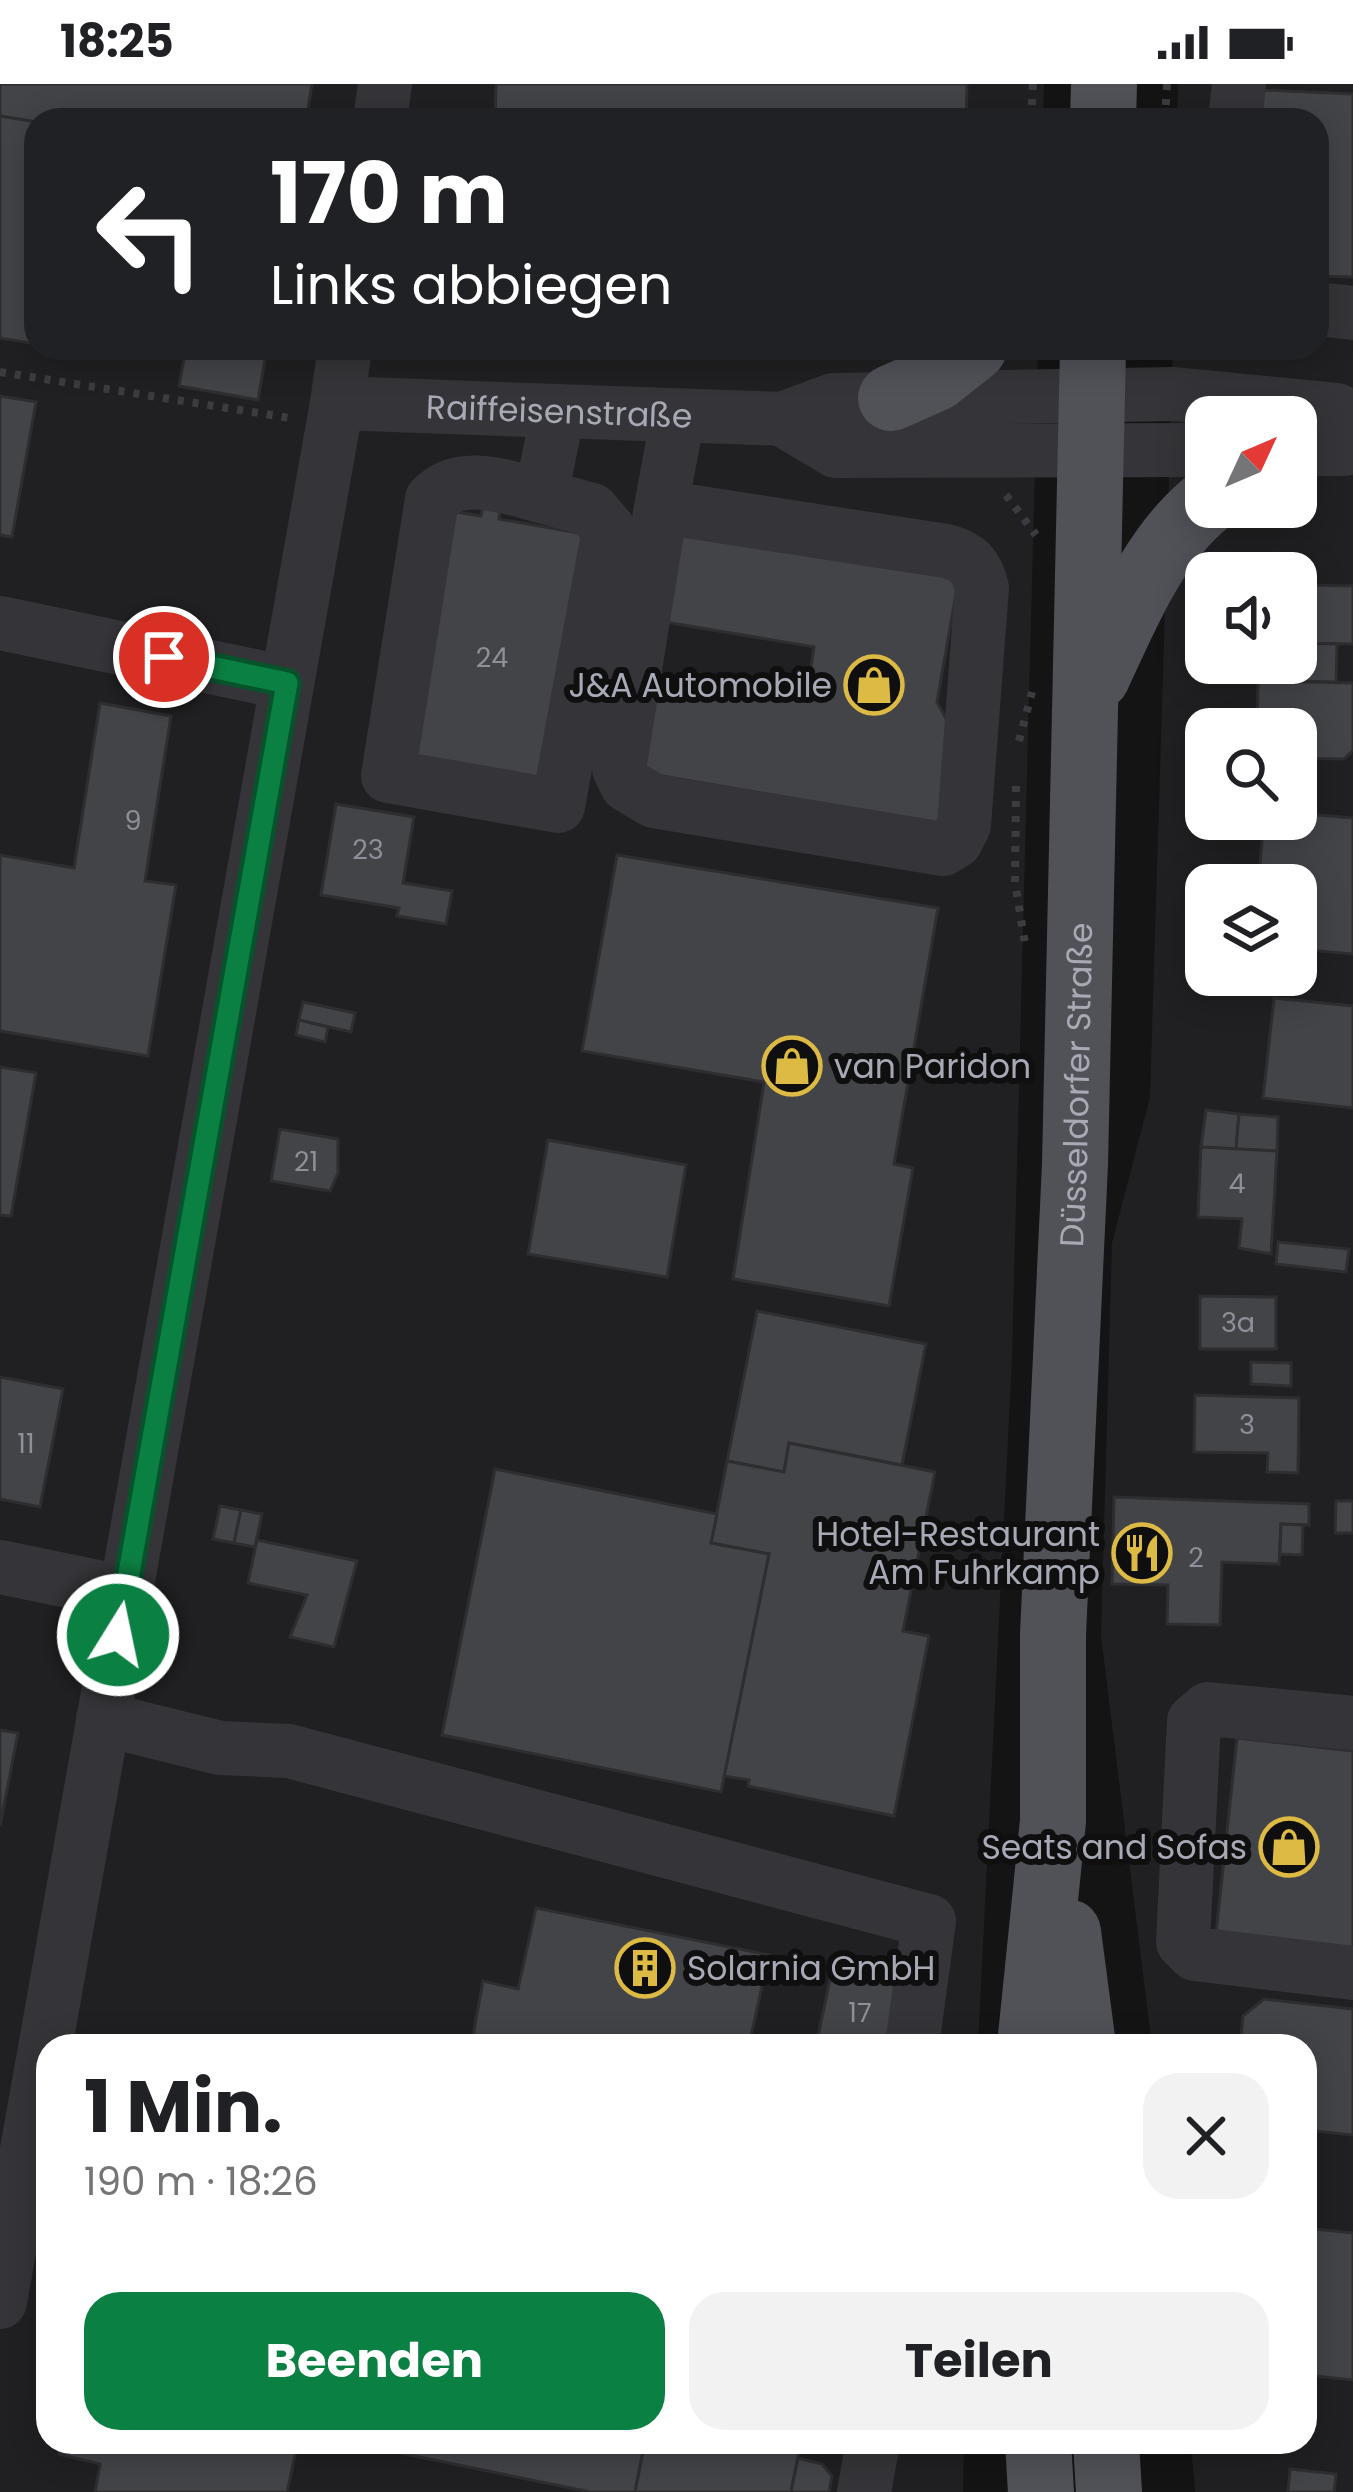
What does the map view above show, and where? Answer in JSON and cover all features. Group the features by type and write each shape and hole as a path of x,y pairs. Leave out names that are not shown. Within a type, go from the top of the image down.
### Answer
{"main road":[{"path":"891,398 936,378 959,360"},
{"name":"Düsseldorfer Straße","path":"1031,2034 1053,1821 1053,1634 1075,1165 1092,398"},
{"path":"1085,702 1132,601 1185,522"},
{"name":"Düsseldorfer Straße","path":"1053,1821 1081,2034"},
{"path":"1039,2454 1041,2492"},
{"path":"1107,2454 1109,2492"}],"street":[{"path":"51,2034 343,360"},
{"path":"1092,398 1174,394 1337,410 1353,419"},
{"path":"1092,398 1185,440"},
{"name":"Raiffeisenstraße","path":"335,414 558,411 782,419 832,400 1092,398"},
{"name":"Raiffeisenstraße","path":"782,419 836,451 1092,398"},
{"path":"542,496 558,411"},
{"path":"661,507 946,550 969,561 982,588 962,833 943,849 654,801 627,784 619,769 661,507 678,416"},
{"path":"1317,449 1345,449 1353,442"},
{"path":"483,482 542,496 592,510 609,530 558,806 388,776 432,499 457,484 483,482"},
{"path":"0,622 287,683"},
{"path":"0,1567 126,1593"},
{"path":"1353,1723 1208,1708 1194,1721 1183,1942 1195,1954 1353,1973"},
{"path":"103,1719 220,1748 289,1751 929,1921 914,2034"},
{"path":"0,2302 12,2167 36,2096"},
{"path":"864,2492 871,2454"}],"path":[{"path":"0,372 335,414"}],"shaded area":[{"path":"0,84 1044,84 1043,108 24,108 24,360 1038,360 1012,1358 979,2034 36,2034 36,2454 964,2454 963,2492 0,2492"},
{"path":"1178,84 1353,84 1353,2492 1195,2492 1192,2454 1317,2454 1317,2034 1151,2034 1101,1636 1112,1243 1150,1097 1173,360 1329,360 1329,108 1177,108"}],"building":[{"path":"0,84 312,84 308,108 24,108 24,120 0,116"},
{"path":"496,84 967,84 966,108 495,108"},
{"path":"1263,90 1353,94 1353,277 1329,276 1329,108 1257,108"},
{"path":"0,116 24,120 24,342 0,338"},
{"path":"184,360 265,360 258,400 179,386"},
{"path":"0,396 36,402 12,537 0,535"},
{"path":"484,500 501,503 499,519 584,534 542,787 403,764 445,510 481,516"},
{"name":"J&A Automobile","path":"674,529 959,577 937,702 948,722 941,824 633,771 651,672 806,699 814,647 659,621"},
{"path":"1317,585 1353,586 1353,644 1317,643"},
{"path":"1317,644 1337,644 1336,682 1317,682"},
{"path":"1353,683 1353,750 1344,759 1317,758 1317,708 1257,708 1258,684"},
{"path":"100,703 171,716 145,881 176,885 148,1056 0,1031 0,855 74,868"},
{"path":"336,804 414,817 403,883 452,891 446,924 397,916 399,908 321,895"},
{"path":"1317,815 1353,818 1353,954 1317,951 1317,864 1260,864 1262,840 1317,840"},
{"name":"van Paridon","path":"617,855 938,908 894,1164 913,1168 889,1306 733,1279 764,1082 582,1051"},
{"path":"1274,998 1353,1006 1353,1108 1263,1098"},
{"path":"303,1002 355,1013 351,1032 299,1020"},
{"path":"299,1020 328,1027 325,1042 296,1035"},
{"path":"0,1067 36,1073 11,1216 0,1215"},
{"path":"1206,1110 1239,1114 1236,1149 1201,1147"},
{"path":"1239,1114 1278,1117 1277,1151 1236,1149"},
{"path":"280,1129 338,1139 338,1173 330,1191 271,1181"},
{"path":"548,1140 686,1165 667,1277 528,1254"},
{"path":"1201,1147 1277,1151 1271,1254 1239,1248 1242,1219 1198,1217"},
{"path":"1278,1242 1349,1249 1346,1272 1276,1264"},
{"path":"1200,1296 1276,1297 1276,1349 1200,1349"},
{"path":"757,1311 926,1344 902,1465 789,1443 784,1472 727,1461"},
{"path":"1251,1362 1291,1363 1291,1386 1251,1384"},
{"path":"0,1377 63,1389 40,1507 0,1499"},
{"path":"1195,1395 1299,1398 1298,1473 1267,1472 1268,1453 1194,1452"},
{"path":"789,1443 935,1472 903,1631 929,1636 894,1816 748,1786 749,1780 724,1776 769,1554 711,1543 727,1461 784,1472"},
{"path":"495,1469 717,1514 711,1543 769,1554 721,1792 442,1735"},
{"path":"1114,1497 1309,1504 1309,1525 1281,1524 1279,1564 1222,1562 1220,1625 1167,1624 1168,1585 1112,1584"},
{"path":"1336,1501 1353,1501 1353,1533 1335,1533"},
{"path":"220,1506 241,1510 234,1543 213,1539"},
{"path":"241,1510 262,1514 255,1547 234,1543"},
{"path":"1281,1524 1303,1525 1302,1555 1280,1554"},
{"path":"257,1540 357,1561 334,1647 290,1637 307,1595 248,1583"},
{"path":"0,1730 18,1733 0,1826"},
{"name":"Seats and Sofas","path":"1237,1738 1353,1751 1353,1957 1215,1943"},
{"name":"Solarnia GmbH","path":"536,1908 769,1955 751,2034 473,2034 483,1981 518,1989"},
{"name":"Solarnia GmbH","path":"833,1965 903,1980 892,2034 819,2034"},
{"path":"1264,1999 1353,2009 1353,2135 1317,2131 1317,2034 1241,2034 1243,2016"},
{"path":"1317,2229 1353,2233 1353,2380 1317,2376"},
{"path":"59,2454 295,2454 287,2492 95,2492 100,2464"},
{"path":"405,2454 643,2454 635,2492 590,2492"},
{"path":"643,2454 799,2454 791,2492 635,2492"},
{"path":"798,2458 822,2464 832,2476 829,2492 791,2492"},
{"path":"1290,2469 1336,2474 1334,2492 1288,2492"}],"place":[{"name":"J&A Automobile","path":"874,685"},
{"name":"van Paridon","path":"792,1066"},
{"name":"Hotel-Restaurant Am Fuhrkamp","path":"1142,1553"},
{"name":"Seats and Sofas","path":"1289,1847"},
{"name":"Solarnia GmbH","path":"645,1968"}],"route":[{"path":"118,1635 287,683 164,657"}]}
